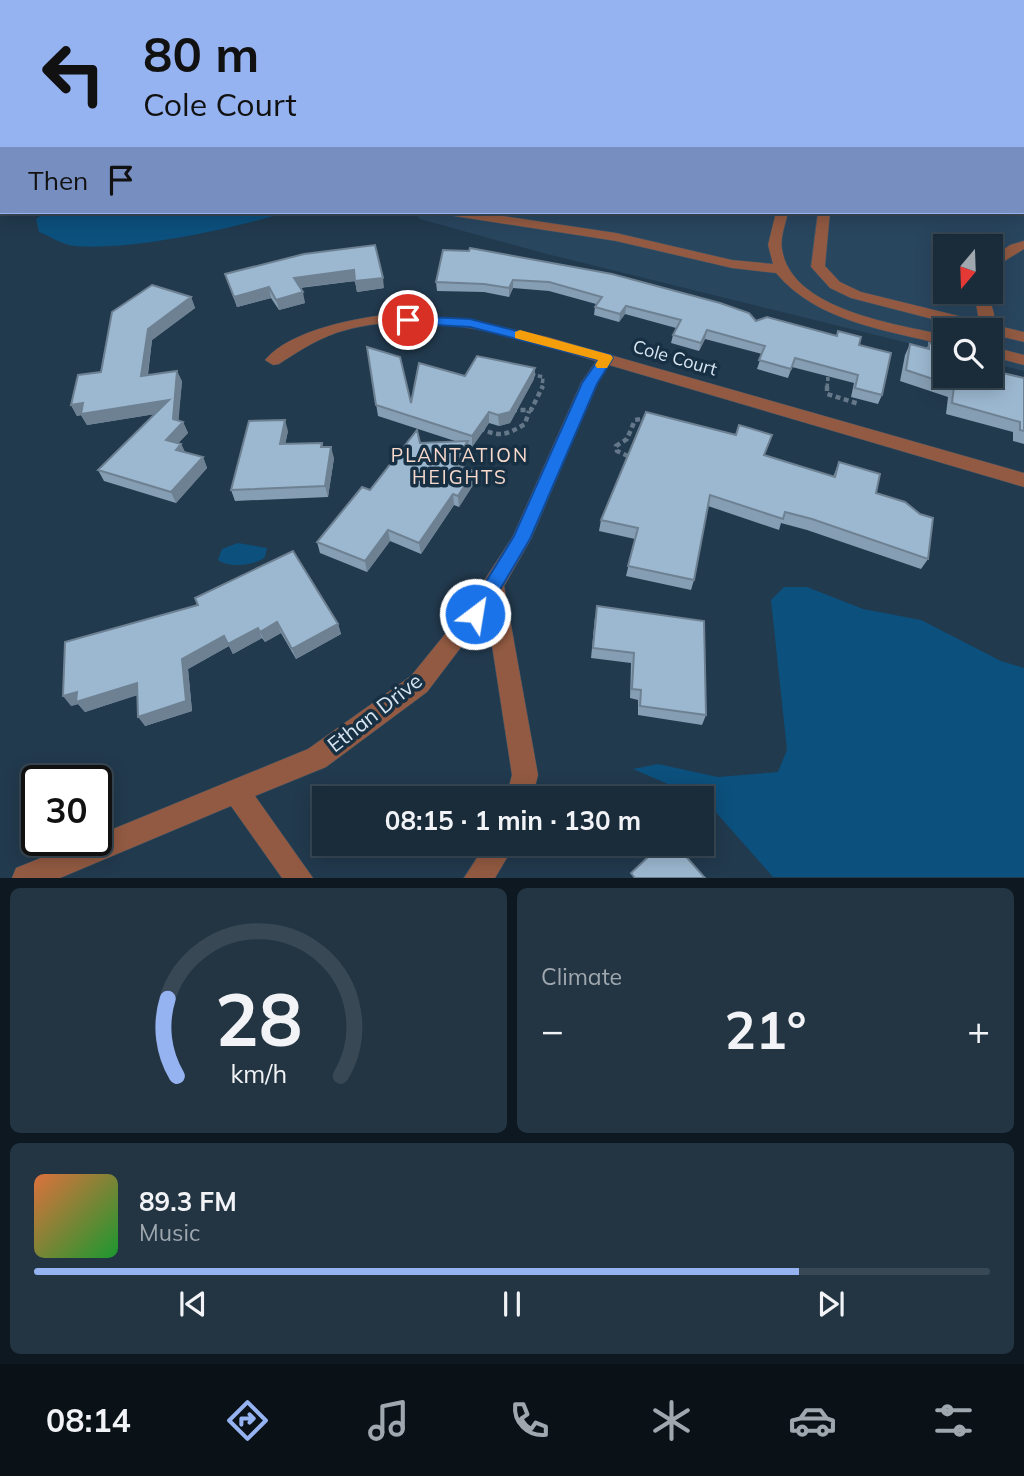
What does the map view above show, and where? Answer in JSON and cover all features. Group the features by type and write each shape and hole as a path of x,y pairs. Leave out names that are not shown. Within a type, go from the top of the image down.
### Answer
{"street":[{"path":"467,214 616,237 733,264 780,269"},
{"path":"782,214 774,247 785,278 809,297 847,315 933,337"},
{"path":"824,214 818,267 835,285 856,295 944,318"},
{"path":"1003,258 1024,246"},
{"name":"Cole Court","path":"273,360 310,338 346,325 408,320 470,323 606,358 1024,480"},
{"path":"1003,333 1024,337"},
{"path":"1003,354 1024,360"},
{"name":"Ethan Drive","path":"26,877 317,758 419,684 475,614 521,539 589,383 606,358"},
{"path":"493,585 525,775 522,786"},
{"path":"236,791 299,877"},
{"path":"478,877 493,856"}],"path":[{"path":"470,425 496,436 505,436 525,424 545,382 543,377 523,372"},
{"path":"828,377 827,394 859,404"},
{"path":"508,409 529,411"},
{"path":"628,456 617,451 616,446 627,439 637,418 653,419"}],"shaded area":[{"path":"416,214 1024,214 1024,371 1003,366 1003,318 933,318 933,349 543,253 420,219"}],"water":[{"path":"42,214 280,214 181,237 97,247 70,245 39,232 36,219"},
{"path":"238,543 267,548 265,557 242,565 222,563 218,560 222,549"},
{"path":"784,587 807,587 863,609 921,620 1001,661 1024,668 1024,877 773,877 714,810 714,786 672,786 633,769 658,764 718,777 778,772 787,750 771,600"}],"building":[{"path":"375,245 383,278 355,281 354,270 294,278 303,292 276,300 269,287 234,297 225,274 304,254"},
{"path":"470,248 612,274 720,303 749,313 756,321 767,317 837,336 838,331 861,337 859,345 891,353 882,395 855,388 858,375 795,358 791,369 759,360 765,346 707,330 701,343 673,335 681,320 626,306 620,314 595,307 602,297 549,282 513,280 509,288 436,282 443,250 469,251"},
{"path":"152,285 191,297 148,329 141,376 177,371 173,419 183,422 166,440 181,444 176,450 203,457 171,492 98,470 169,400 81,414 83,403 71,405 78,375 101,372 112,312"},
{"path":"929,343 933,344 933,379 906,370 910,344 929,349"},
{"path":"367,347 400,357 411,403 419,363 465,376 477,356 535,368 510,412 498,415 489,412 472,436 376,405"},
{"path":"1003,373 1024,378 1024,431 1020,430 1020,422 952,403 954,388 1003,388"},
{"path":"646,412 736,435 739,425 772,435 764,455 835,477 839,462 880,474 876,493 905,502 920,514 933,518 928,559 812,519 785,512 783,519 710,495 694,580 628,566 638,528 601,520"},
{"path":"285,420 280,444 322,443 321,447 331,447 325,486 231,490 249,421"},
{"path":"417,430 420,443 468,441 452,463 474,471 458,496 453,494 419,543 388,530 365,561 317,542 362,487 370,490"},
{"path":"293,551 338,624 292,649 277,622 260,632 258,628 228,644 224,636 182,659 186,701 138,717 137,683 76,702 77,692 63,696 65,642 198,605 195,598"},
{"path":"597,606 704,621 706,715 640,706 641,690 632,689 634,653 593,648"},
{"path":"649,856 686,856 705,878 635,878 631,873"}],"slow traffic":[{"path":"520,335 606,358 602,365"}],"district":[{"name":"PLANTATION HEIGHTS","path":"460,466"}],"route":[{"path":"408,320 470,323 606,358 589,383 521,539 475,614"}]}
